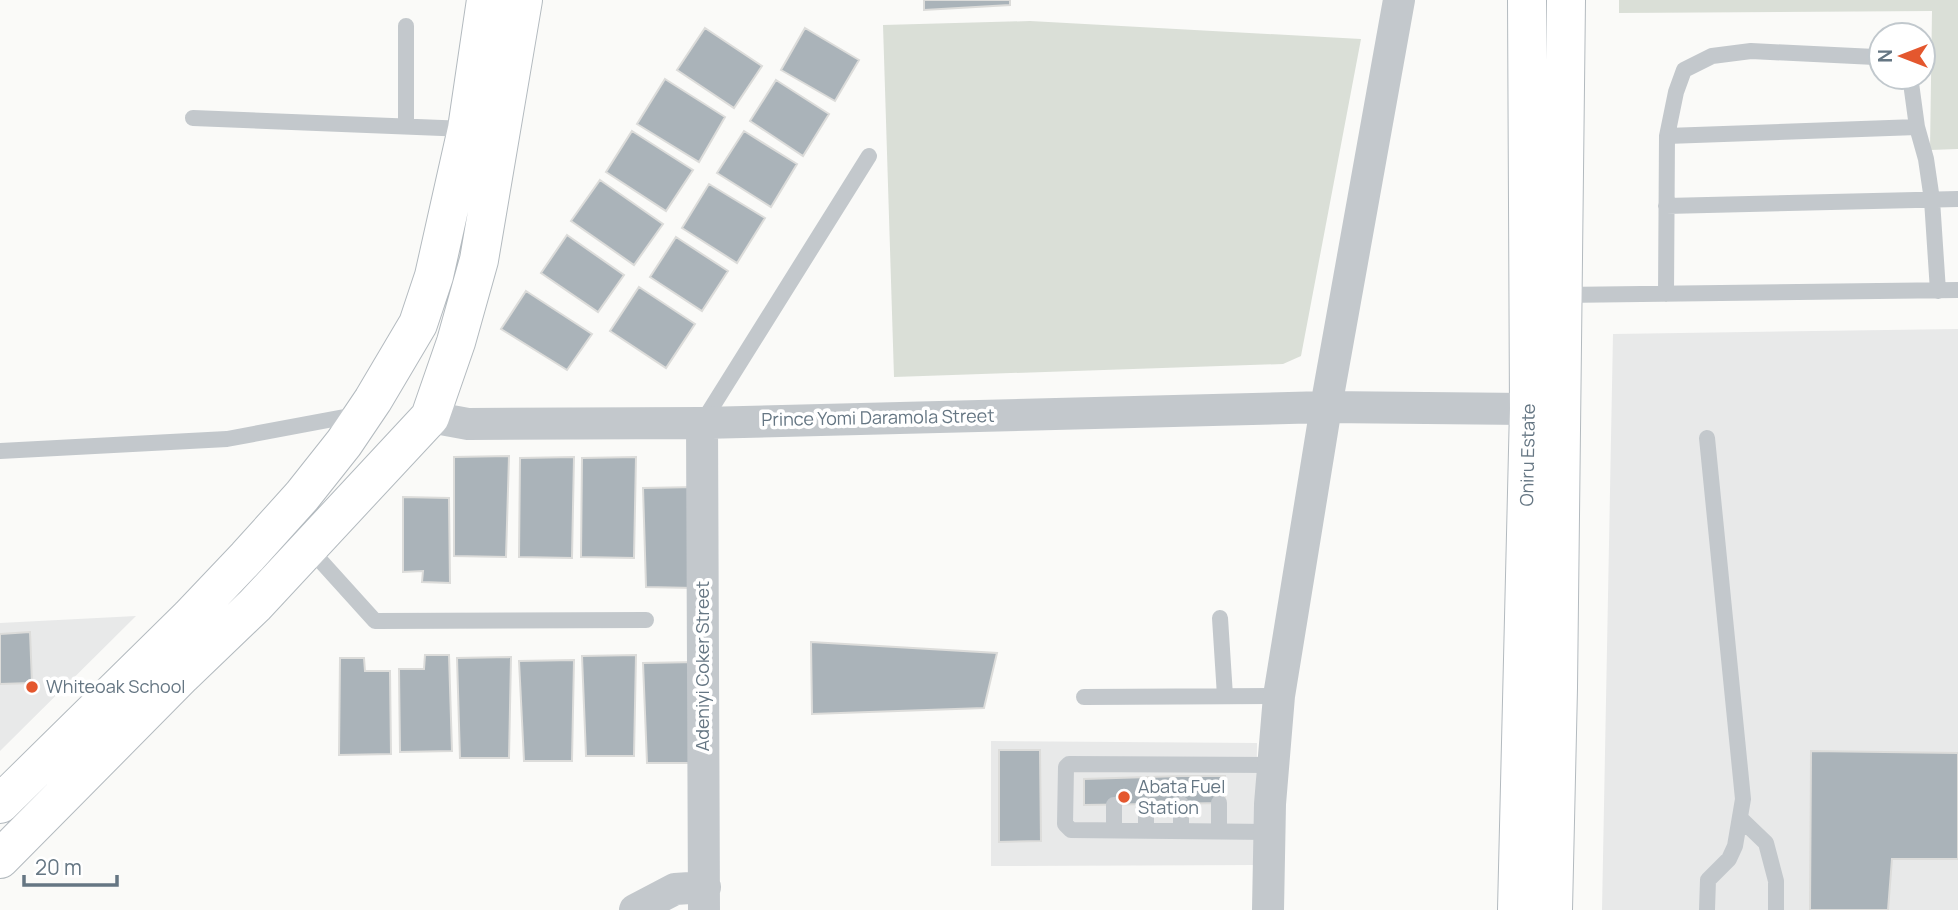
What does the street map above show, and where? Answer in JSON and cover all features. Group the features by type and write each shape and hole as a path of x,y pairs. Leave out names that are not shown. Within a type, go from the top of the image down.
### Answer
{"street":[{"path":"0,804 190,617 302,496 344,443 418,324 433,276 467,129 486,0"},
{"path":"0,859 182,675 255,606 430,417 456,342 478,260 523,0"},
{"path":"1268,910 1273,765 1279,696 1326,407 1399,0"},
{"name":"Oniru Estate","path":"1528,0 1529,409 1544,448 1553,910"},
{"name":"Oniru Estate","path":"1517,910 1544,448 1562,295 1566,0"},
{"name":"Prince Yomi Daramola Street","path":"430,417 468,424 702,423 1326,407 1529,409"},
{"name":"Adeniyi Coker Street","path":"702,423 704,899"},
{"path":"635,910 675,889 704,899"}],"lane":[{"path":"406,26 406,125"},
{"path":"1666,294 1667,136 1676,92 1684,70 1712,56 1751,51 1867,57"},
{"path":"1911,91 1932,200 1938,291"},
{"path":"193,118 467,129"},
{"path":"1667,136 1917,127"},
{"path":"702,423 869,156"},
{"path":"1666,206 1958,200"},
{"path":"1562,295 1958,290"},
{"path":"0,451 226,439 364,413"},
{"path":"1707,438 1743,799 1735,846 1729,859 1708,880 1707,910"},
{"path":"309,548 375,621 646,620"},
{"path":"1220,618 1225,696"},
{"path":"1084,697 1279,696"},
{"path":"1270,832 1071,830 1065,824 1067,765 1114,771 1219,771 1273,765"},
{"path":"1219,803 1219,830"},
{"path":"1181,804 1181,830"},
{"path":"1114,805 1114,830"},
{"path":"1146,805 1146,830"},
{"path":"1740,818 1766,842 1776,881 1776,910"}],"shaded area":[{"path":"1619,0 1958,0 1958,149 1930,150 1931,91 1937,91 1937,21 1932,21 1932,11 1619,13"},
{"path":"1030,21 1361,39 1301,356 1283,364 894,377 883,25"},
{"path":"1958,329 1958,910 1602,910 1613,334"},
{"name":"Whiteoak School","path":"136,616 0,751 0,623"},
{"name":"Abata Fuel Station","path":"991,741 1257,743 1256,865 991,866"}],"building":[{"path":"924,0 1010,0 1010,5 924,10"},
{"path":"705,28 762,66 734,108 677,70"},
{"path":"805,28 859,60 835,101 781,70"},
{"path":"665,79 725,117 699,162 637,124"},
{"path":"776,80 829,114 803,156 750,121"},
{"path":"632,131 693,170 666,211 606,172"},
{"path":"744,131 797,164 771,207 717,173"},
{"path":"600,180 663,224 634,265 571,221"},
{"path":"709,184 765,218 737,263 682,228"},
{"path":"567,235 624,275 598,312 541,273"},
{"path":"676,237 728,271 702,311 650,277"},
{"path":"639,287 695,324 666,368 610,331"},
{"path":"526,291 592,334 567,370 501,329"},
{"path":"509,456 506,557 454,556 454,457"},
{"path":"574,457 572,558 519,557 520,458"},
{"path":"636,457 634,558 581,557 582,458"},
{"path":"696,487 694,588 646,587 643,488"},
{"path":"403,497 449,498 450,583 422,582 423,571 403,572"},
{"path":"30,632 32,683 0,684 0,634"},
{"path":"811,642 997,653 984,708 812,714"},
{"path":"425,655 449,655 452,751 400,752 399,669 424,669"},
{"path":"636,655 634,756 586,756 582,656"},
{"path":"511,657 509,758 460,758 457,658"},
{"path":"340,658 364,658 365,671 390,671 391,754 339,755"},
{"path":"574,660 572,761 524,761 519,661"},
{"path":"697,662 695,763 647,763 643,663"},
{"path":"999,750 1040,750 1041,841 999,842"},
{"path":"1811,751 1958,753 1958,859 1892,859 1888,910 1810,910"},
{"path":"1225,776 1225,803 1084,805 1084,779"}],"place":[{"name":"Whiteoak School","path":"32,687"},
{"name":"Abata Fuel Station","path":"1124,797"}]}
